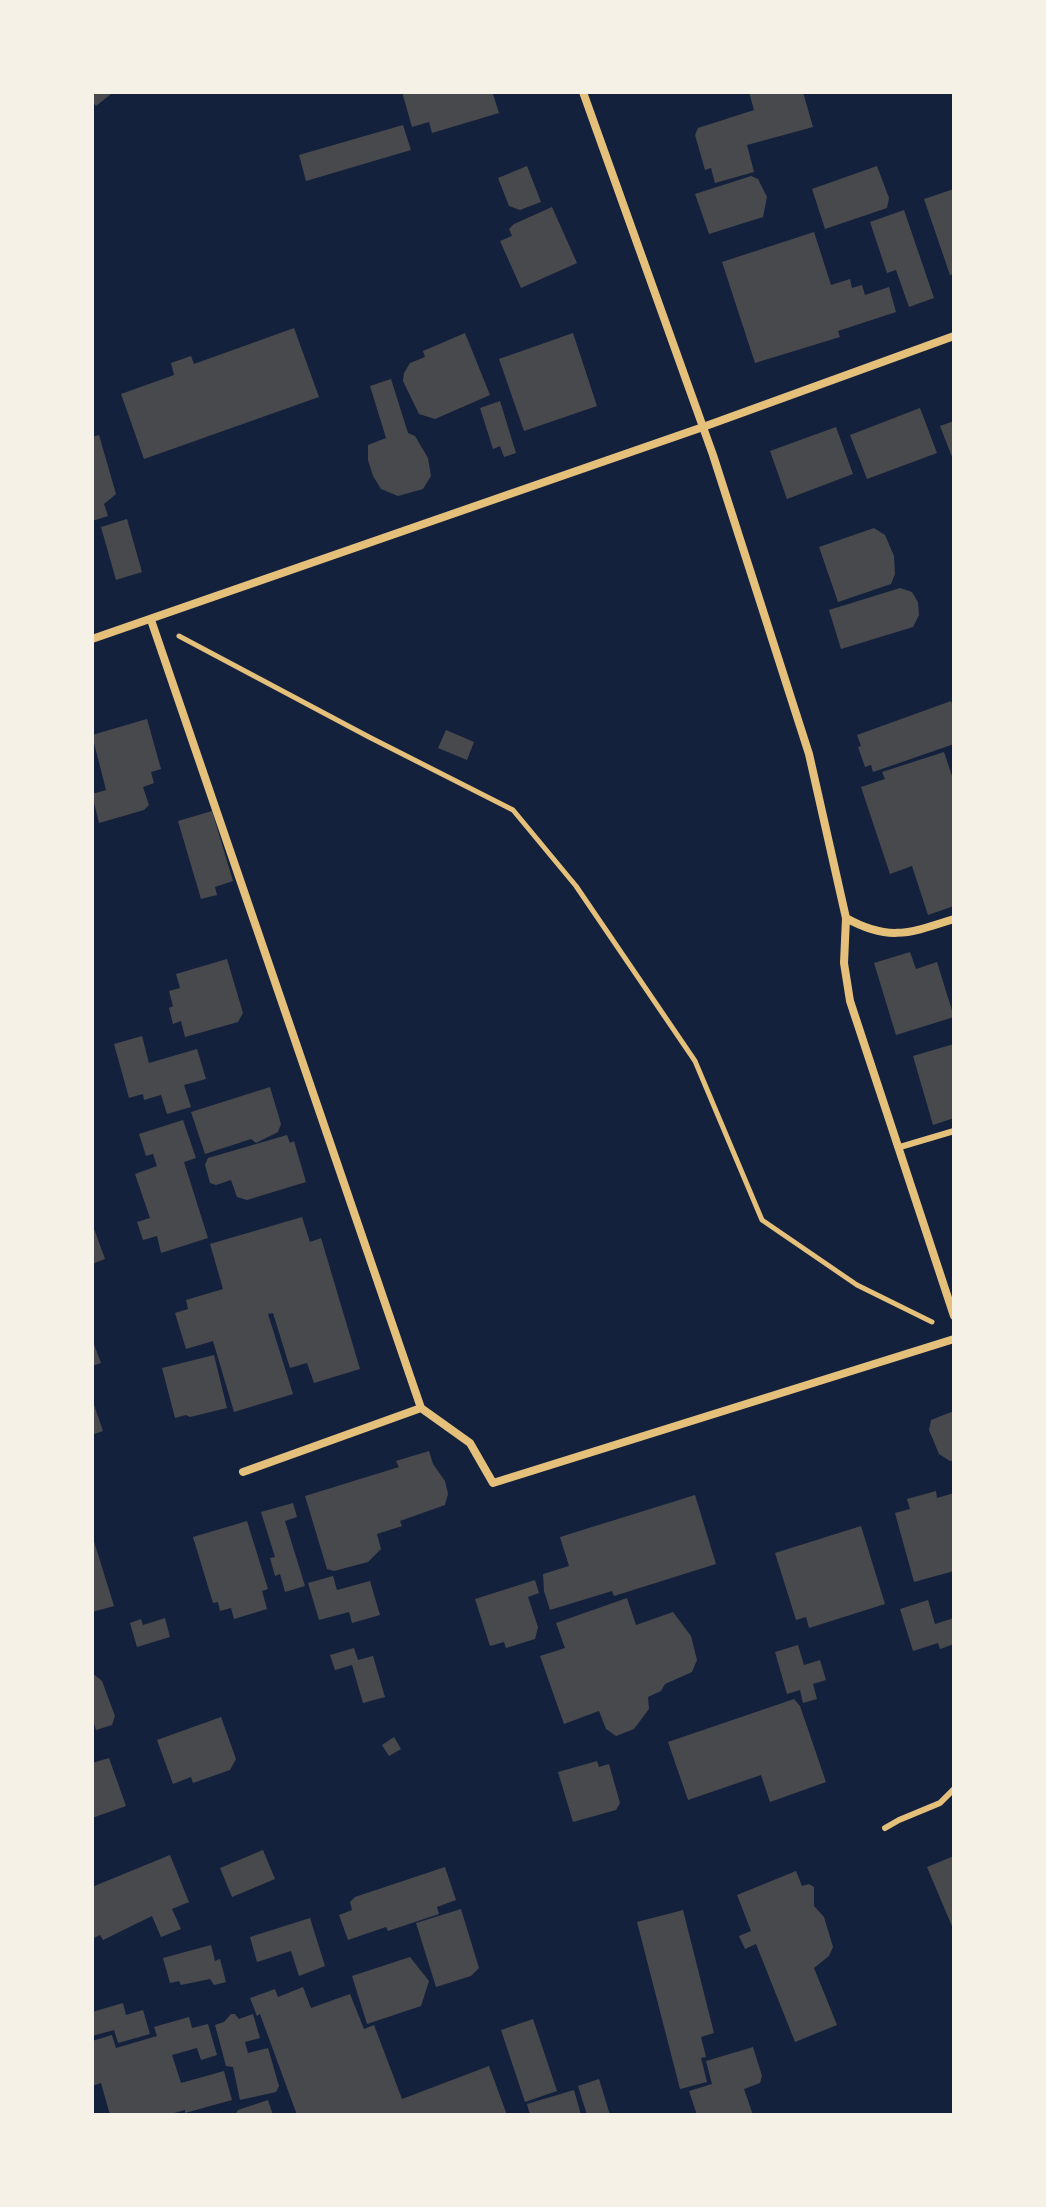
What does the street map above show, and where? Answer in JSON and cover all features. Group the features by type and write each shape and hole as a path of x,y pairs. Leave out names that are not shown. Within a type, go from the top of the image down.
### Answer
{"street":[{"path":"583,92 703,427 809,754 846,918 844,963 850,1001 954,1316"},
{"path":"92,639 703,427 954,336"},
{"path":"151,620 421,1408 470,1443 493,1483 954,1339"},
{"path":"846,918 866,930 903,934 954,919"},
{"path":"243,1472 421,1408"}],"lane":[{"path":"900,1147 954,1131"},
{"path":"885,1828 940,1803 954,1789"}],"path":[{"path":"151,620 513,810 576,886 695,1061 762,1220 857,1285 940,1327"}],"building":[{"path":"92,92 111,94 96,106 92,101"},
{"path":"402,92 499,92 493,94 499,113 432,133 429,122 412,127"},
{"path":"749,92 803,92 813,127 747,145 754,172 715,183 711,168 705,170 695,135 698,128 754,110"},
{"path":"403,125 411,150 306,181 299,155"},
{"path":"527,166 541,202 520,210 509,206 498,178"},
{"path":"877,166 889,198 887,208 825,229 812,189"},
{"path":"751,176 758,179 767,197 763,217 709,234 695,194"},
{"path":"954,189 954,274 950,275 924,199"},
{"path":"552,207 577,263 521,288 500,241 512,236 509,229 514,224"},
{"path":"904,210 934,298 909,307 896,270 887,273 870,222"},
{"path":"814,232 831,285 850,279 852,288 862,285 865,295 889,287 896,312 838,331 840,337 755,363 722,262"},
{"path":"294,328 319,397 144,459 121,394 174,375 171,363 191,356 194,364"},
{"path":"465,333 490,395 435,419 419,414 403,381 404,373 410,363 425,357 423,351"},
{"path":"573,333 597,406 524,431 499,359"},
{"path":"391,379 408,433 415,436 428,458 431,476 423,489 398,496 381,489 368,460 368,445 386,438 370,386"},
{"path":"500,401 516,453 504,457 500,446 493,449 480,408"},
{"path":"920,408 937,453 867,479 850,435"},
{"path":"954,421 954,462 940,426"},
{"path":"836,427 853,474 787,499 770,451"},
{"path":"99,435 116,494 104,504 108,516 92,521 92,437"},
{"path":"127,519 142,572 116,580 101,527"},
{"path":"874,528 885,535 894,556 895,574 891,584 838,602 819,547"},
{"path":"900,588 912,592 918,602 919,615 913,627 841,649 829,610"},
{"path":"951,701 954,709 954,744 873,772 871,765 865,767 857,735"},
{"path":"147,719 161,769 151,772 154,783 143,787 149,805 144,810 99,823 92,794 106,790 92,735"},
{"path":"446,730 474,742 467,760 438,748"},
{"path":"944,752 954,782 954,906 928,915 912,866 890,874 861,787 885,779 882,772"},
{"path":"212,811 233,881 215,887 217,895 201,899 178,821"},
{"path":"910,952 916,969 937,962 954,1017 896,1035 874,963"},
{"path":"227,959 243,1013 238,1022 185,1037 181,1021 173,1024 169,1008 173,1006 169,991 180,988 176,974"},
{"path":"142,1036 149,1063 197,1049 206,1079 184,1085 191,1107 167,1114 161,1095 144,1100 143,1094 129,1098 114,1044"},
{"path":"954,1044 954,1118 933,1125 913,1056"},
{"path":"270,1087 281,1124 278,1132 256,1143 251,1139 205,1154 191,1112"},
{"path":"183,1120 196,1158 184,1162 208,1238 161,1253 157,1236 143,1240 137,1222 150,1218 135,1174 157,1166 153,1154 146,1156 139,1134"},
{"path":"287,1135 290,1143 294,1141 306,1182 247,1200 237,1197 231,1180 216,1185 210,1183 205,1165 208,1158"},
{"path":"302,1217 310,1242 321,1238 360,1369 314,1383 307,1363 290,1368 273,1313 268,1314 293,1394 234,1412 213,1341 186,1349 175,1313 188,1309 186,1300 223,1289 210,1244"},
{"path":"92,1223 105,1259 92,1264"},
{"path":"92,1339 101,1363 92,1366"},
{"path":"214,1355 227,1408 175,1418 162,1368"},
{"path":"92,1399 103,1431 92,1435"},
{"path":"954,1411 954,1460 950,1461 939,1454 929,1430 931,1420"},
{"path":"429,1451 433,1464 445,1481 448,1494 445,1505 400,1521 402,1526 377,1534 381,1549 368,1562 334,1571 327,1569 305,1496 399,1467 396,1461"},
{"path":"936,1491 937,1498 954,1493 954,1571 914,1582 895,1513 910,1509 907,1499"},
{"path":"695,1495 716,1564 614,1596 612,1591 550,1610 543,1574 569,1566 560,1537"},
{"path":"293,1503 297,1517 285,1521 305,1586 285,1592 280,1574 275,1576 270,1558 275,1557 261,1512"},
{"path":"247,1521 268,1589 262,1591 267,1609 234,1619 231,1608 220,1611 218,1602 213,1603 193,1537"},
{"path":"861,1526 885,1604 809,1628 806,1617 796,1620 775,1553"},
{"path":"92,1535 114,1606 92,1612"},
{"path":"333,1576 337,1590 370,1581 380,1615 352,1623 349,1612 319,1620 308,1583"},
{"path":"535,1580 539,1593 528,1597 538,1627 535,1639 506,1648 504,1642 490,1646 475,1599"},
{"path":"627,1598 636,1625 673,1612 691,1636 697,1660 692,1672 665,1684 661,1691 648,1697 649,1709 634,1729 616,1736 606,1729 599,1711 564,1724 540,1656 565,1648 556,1623"},
{"path":"928,1600 935,1624 954,1618 954,1644 940,1649 938,1643 913,1651 900,1609"},
{"path":"165,1618 170,1637 137,1647 130,1623 141,1619 143,1625"},
{"path":"798,1645 804,1665 820,1660 826,1680 813,1684 817,1699 803,1703 800,1690 787,1694 775,1652"},
{"path":"354,1648 358,1660 373,1656 385,1697 363,1703 352,1665 335,1670 330,1655"},
{"path":"92,1673 102,1681 115,1716 112,1725 96,1730 92,1717"},
{"path":"794,1699 800,1706 826,1782 770,1802 761,1775 688,1800 668,1742"},
{"path":"221,1717 236,1759 230,1770 193,1783 191,1777 173,1784 157,1740"},
{"path":"394,1737 401,1749 389,1756 382,1745"},
{"path":"109,1758 126,1806 92,1818 92,1763"},
{"path":"597,1761 599,1767 609,1764 620,1803 616,1810 573,1822 558,1772"},
{"path":"263,1850 275,1879 232,1897 220,1868"},
{"path":"170,1855 189,1902 172,1909 181,1929 161,1937 152,1916 103,1940 100,1935 92,1939 92,1887"},
{"path":"954,1856 954,1931 927,1867"},
{"path":"445,1867 456,1900 437,1907 439,1914 348,1940 339,1915 352,1910 350,1902 355,1897"},
{"path":"796,1871 802,1886 809,1884 814,1887 814,1906 824,1917 833,1947 829,1956 814,1968 837,2025 795,2042 756,1944 745,1949 739,1936 751,1931 737,1895"},
{"path":"461,1909 479,1968 471,1976 436,1987 416,1923"},
{"path":"683,1910 714,2033 701,2037 706,2057 701,2058 707,2082 680,2089 637,1922"},
{"path":"310,1918 325,1966 299,1976 291,1951 257,1962 250,1937"},
{"path":"211,1945 215,1961 220,1959 226,1982 214,1985 210,1979 181,1985 179,1981 170,1983 163,1958"},
{"path":"410,1957 429,1981 421,2006 367,2024 352,1976"},
{"path":"303,1987 311,2008 350,1994 364,2029 374,2025 402,2099 489,2066 507,2115 297,2115 260,2014 257,2016 250,1998 275,1989 278,1997"},
{"path":"123,2003 126,2015 143,2010 150,2034 118,2043 114,2030 92,2036 92,2012"},
{"path":"231,2014 239,2019 253,2014 260,2038 245,2042 248,2053 268,2048 279,2086 276,2092 240,2100 233,2067 226,2066 215,2025 224,2022"},
{"path":"189,2017 192,2028 208,2024 217,2055 201,2060 197,2048 172,2055 181,2083 224,2071 232,2100 185,2113 185,2110 167,2115 110,2115 101,2083 92,2086 92,2041 112,2035 116,2048 157,2036 154,2027"},
{"path":"533,2019 557,2091 525,2102 501,2030"},
{"path":"753,2047 762,2076 760,2083 744,2089 753,2115 697,2115 689,2091 712,2084 706,2061"},
{"path":"599,2079 610,2115 587,2115 578,2086"},
{"path":"574,2090 581,2115 530,2115 527,2104"},
{"path":"268,2100 273,2115 235,2115 238,2110"}]}
